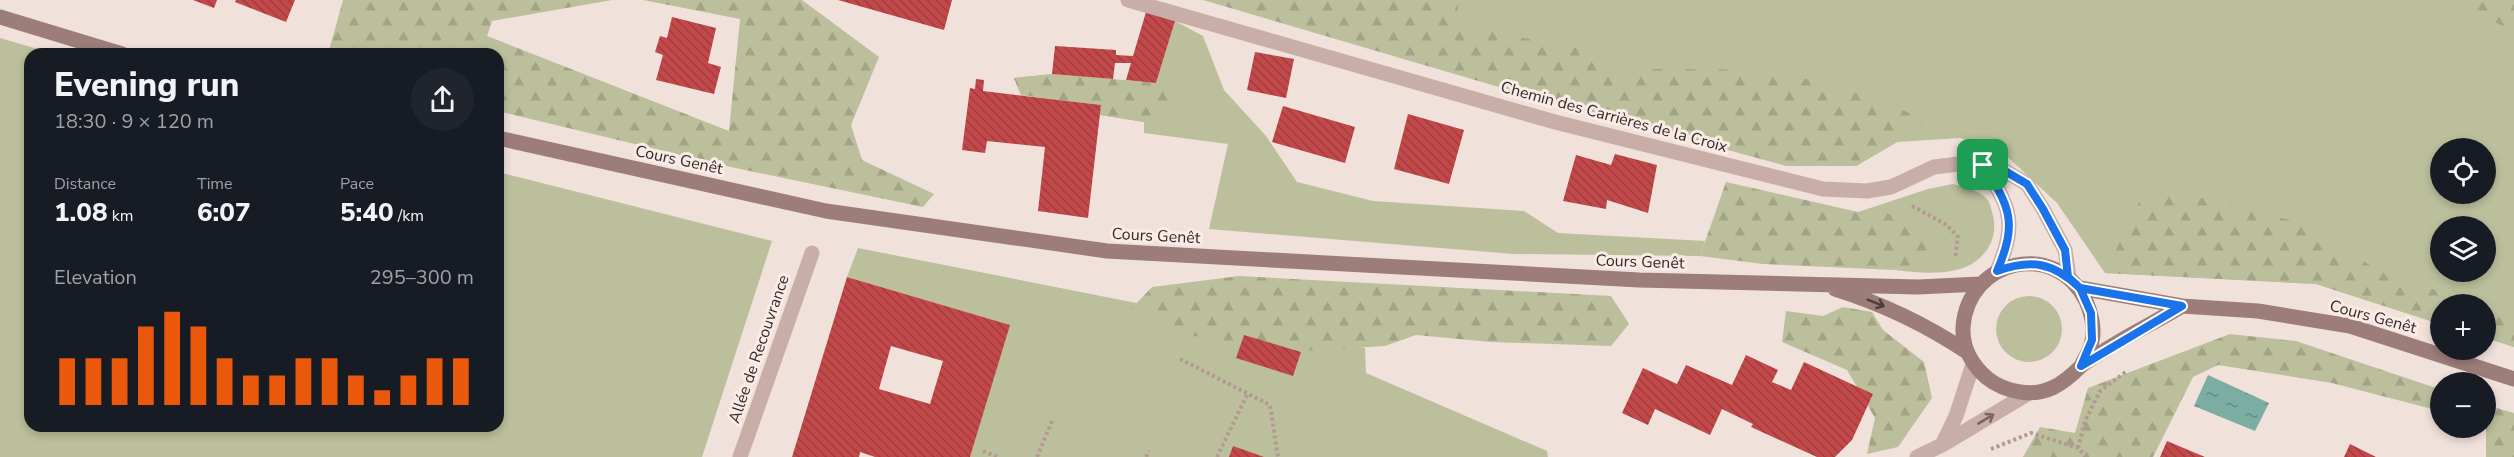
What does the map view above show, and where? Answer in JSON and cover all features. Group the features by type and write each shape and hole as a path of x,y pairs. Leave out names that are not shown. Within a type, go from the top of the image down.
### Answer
{"main road":[{"path":"0,17 102,48"},
{"name":"Cours Genêt","path":"504,139 826,211 1107,251 1639,280 1918,287 1980,284"},
{"path":"2081,366 2092,340 2091,313 2074,283 2052,268 2034,263 2015,264 1997,271 1980,284 1970,299 1964,316 1963,334 1970,358 1988,380 2007,390 2029,393 2041,392 2064,383 2081,366 2182,306"},
{"name":"Cours Genêt","path":"2074,283 2182,306 2258,311 2350,326 2514,379"},
{"name":"Cours Genêt","path":"1821,285 1863,298 1912,318 1970,358"}],"street":[{"name":"Chemin des Carrières de la Croix","path":"1128,0 1555,122 1823,189 1868,191 1891,187 1934,167 1967,163 2005,171 2027,184 2043,209 2065,250 2074,283"},
{"path":"1983,165 2004,197 2009,220 2006,250 1997,271"},
{"name":"Allée de Recouvrance","path":"740,457 812,253"},
{"path":"1942,445 1956,417 1970,358"},
{"path":"1917,457 1942,445 2029,393"}],"path":[{"path":"1868,191 1894,198 1947,225 1958,237 1959,243 1954,262"},
{"path":"1180,359 1270,405 1278,457"},
{"path":"2078,448 2085,421 2100,391 2132,367"},
{"path":"1217,457 1248,393"},
{"path":"1036,457 1052,421"},
{"path":"1990,450 2031,433 2078,448 2086,457"},
{"path":"983,451 998,457"},
{"path":"1146,457 1149,451"}],"green space":[{"path":"343,0 612,0 492,21 487,36 729,131 740,19 643,0 802,0 879,57 851,125 862,160 934,194 923,207 726,166 504,112 504,48 330,48"},
{"path":"1203,0 1459,0 1457,14 1461,26 1586,50 1621,91 1649,69 1721,69 1796,76 1883,101 1925,120 1897,142 1856,166 1786,166 1526,95"},
{"path":"1234,0 2514,0 2514,347 2496,341 2496,294 2430,294 2430,321 2316,284 2105,273 2057,203 1999,149 1960,138 1897,142 1856,166"},
{"path":"2463,0 2514,0 2514,32 2464,6"},
{"path":"1175,21 1203,36 1224,90 1266,136 1297,182 1373,201 1524,211 1558,233 1705,241 1700,256 1513,254 1209,229 1228,144 1144,133 1144,122 1100,115 1101,105 1021,95 1014,78 1052,74 1156,83"},
{"path":"0,38 34,48 24,48 24,432 504,432 504,174 772,241 702,457 0,457"},
{"path":"1052,74 1156,83 1177,108 1144,122 1100,115 1101,105 1021,95 1014,78"},
{"path":"1726,182 1858,212 1887,213 1934,236 1938,257 1895,270 1763,264 1700,256"},
{"path":"1953,184 1976,191 1989,202 1994,219 1994,233 1986,251 1976,261 1958,270 1937,273 1895,270 1937,257 1858,212 1928,189"},
{"path":"2144,192 2180,192 2298,222 2388,276 2449,294 2430,294 2430,321 2316,284 2105,273"},
{"path":"858,248 1365,348 1366,373 1547,451 1548,457 970,457 1009,325 847,277"},
{"path":"1239,276 1611,296 1629,324 1611,346 1491,342 1416,335 1385,346 1302,351 1232,344 1162,329 1132,308 1152,287"},
{"path":"2022,296 2036,296 2048,301 2057,310 2062,329 2060,342 2053,353 2036,362 2022,362 2010,357 2001,348 1996,336 1996,322 2001,310 2010,301"},
{"path":"1843,307 1872,312 1883,330 1924,362 1932,398 1898,447 1867,454 1875,418 1847,370 1782,342 1786,311 1823,316"},
{"path":"2496,308 2514,314 2514,347 2496,341"},
{"path":"2230,334 2296,341 2430,386 2430,408 2332,383 2218,365 2193,377 2153,457 2023,457 2040,427 2075,433 2088,388"},
{"path":"2496,408 2514,413 2514,457 2486,457 2486,438 2496,438"}],"water":[{"path":"2208,375 2269,403 2255,431 2194,406"}],"building":[{"path":"193,0 217,0 214,8"},
{"path":"236,0 295,0 286,22 235,2"},
{"path":"838,0 952,0 944,30"},
{"path":"1146,12 1175,21 1156,83 1126,80 1131,63 1115,63 1113,79 1052,74 1055,46 1116,50 1116,55 1133,56"},
{"path":"672,17 716,28 708,63 721,67 714,94 656,80 663,55 655,52 660,36 667,38"},
{"path":"1255,52 1294,59 1286,98 1247,90"},
{"path":"976,79 984,80 983,91 1101,105 1088,218 1038,211 1045,147 987,141 985,153 962,150 970,88 975,89"},
{"path":"1283,106 1355,127 1345,163 1272,142"},
{"path":"1408,114 1464,130 1449,184 1394,169"},
{"path":"1615,154 1657,165 1648,213 1607,200 1606,209 1563,201 1576,155 1611,165"},
{"path":"847,277 1010,325 970,457 875,457 860,452 859,457 792,457","holes":["891,346 943,361 930,404 879,389"]},
{"path":"1244,335 1301,352 1293,376 1236,358"},
{"path":"1746,355 1778,370 1772,382 1791,390 1804,362 1873,394 1852,440 1835,457 1817,457 1751,427 1753,424 1722,409 1710,435 1655,409 1648,425 1622,413 1643,368 1677,384 1686,365 1732,385"},
{"path":"2167,441 2205,457 2160,457"},
{"path":"2350,444 2376,457 2344,457"},
{"path":"1233,446 1264,457 1229,457"}],"route":[{"path":"1983,165 2004,197 2009,220 2006,250 1997,271 2015,264 2034,263 2052,268 2068,277 2080,288 2182,306 2111,346 2081,366 2092,340 2091,313 2080,288 2068,277 2065,250 2027,184 2005,171 1983,165"}]}
